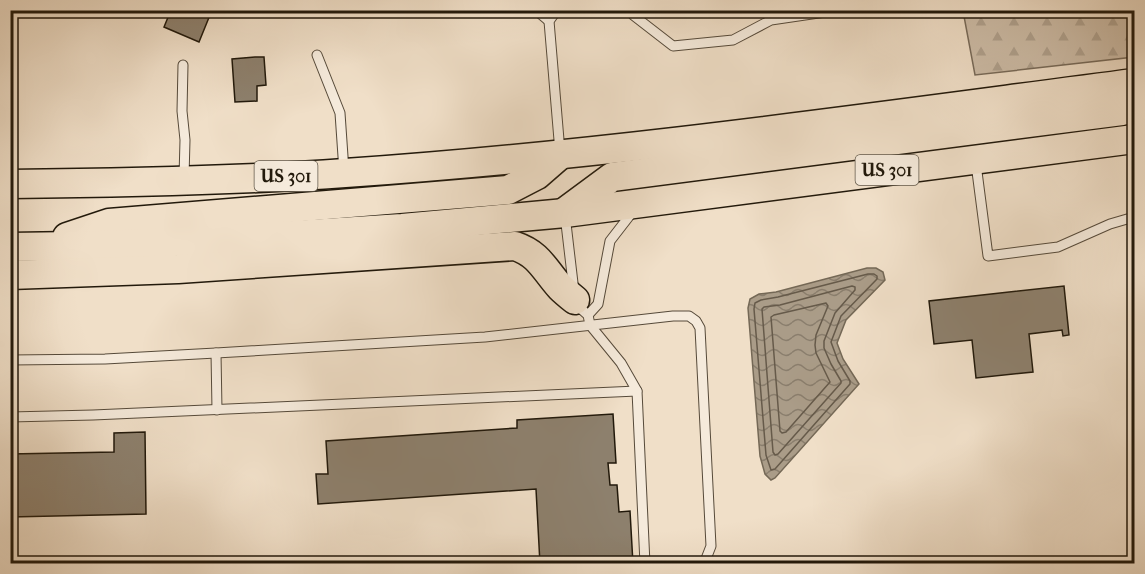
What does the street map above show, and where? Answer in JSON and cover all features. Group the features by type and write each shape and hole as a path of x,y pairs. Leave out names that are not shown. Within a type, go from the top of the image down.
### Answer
{"main road":[{"name":"US 301","path":"10,184 122,183 344,173 560,154 723,136 1134,83"},
{"path":"565,213 612,177 1122,111 1134,106"},
{"name":"US 301","path":"24,247 313,234 565,213 1134,139"},
{"path":"24,247 109,223 508,190 537,175 560,154"},
{"path":"10,275 178,269 514,246 526,250 539,260 581,307"}],"lane":[{"path":"536,10 549,21"},
{"path":"557,10 549,21 560,154"},
{"path":"632,10 633,15 673,46 733,40 771,20 838,10"},
{"path":"771,20 780,10"},
{"path":"317,55 340,113 344,173"},
{"path":"183,65 184,180"},
{"path":"975,159 987,256 1058,247 1110,224 1134,217"},
{"path":"581,307 597,304 610,241 640,203"},
{"path":"565,213 581,307 590,325 621,363 637,391 645,564"},
{"path":"10,360 105,359 484,337 689,316 700,328 711,546 704,564"},
{"path":"216,353 217,410"},
{"path":"10,417 637,391"}],"green space":[{"path":"963,11 1134,11 1134,57 975,75"}],"water":[{"path":"867,268 876,268 883,272 885,280 846,320 837,343 843,359 859,384 771,480 765,474 760,456 748,308 750,299 759,294 776,292"}],"building":[{"path":"171,10 212,10 199,42 164,27"},
{"path":"264,57 266,85 257,86 257,101 235,102 232,59"},
{"path":"1064,286 1069,335 1063,336 1062,330 1029,334 1033,372 976,378 972,340 934,344 929,301"},
{"path":"613,414 616,463 608,463 610,485 617,485 619,512 630,511 633,564 540,564 536,489 318,504 316,474 328,474 326,441 517,428 517,420"},
{"path":"145,432 146,514 10,517 10,454 114,452 114,433"}]}
